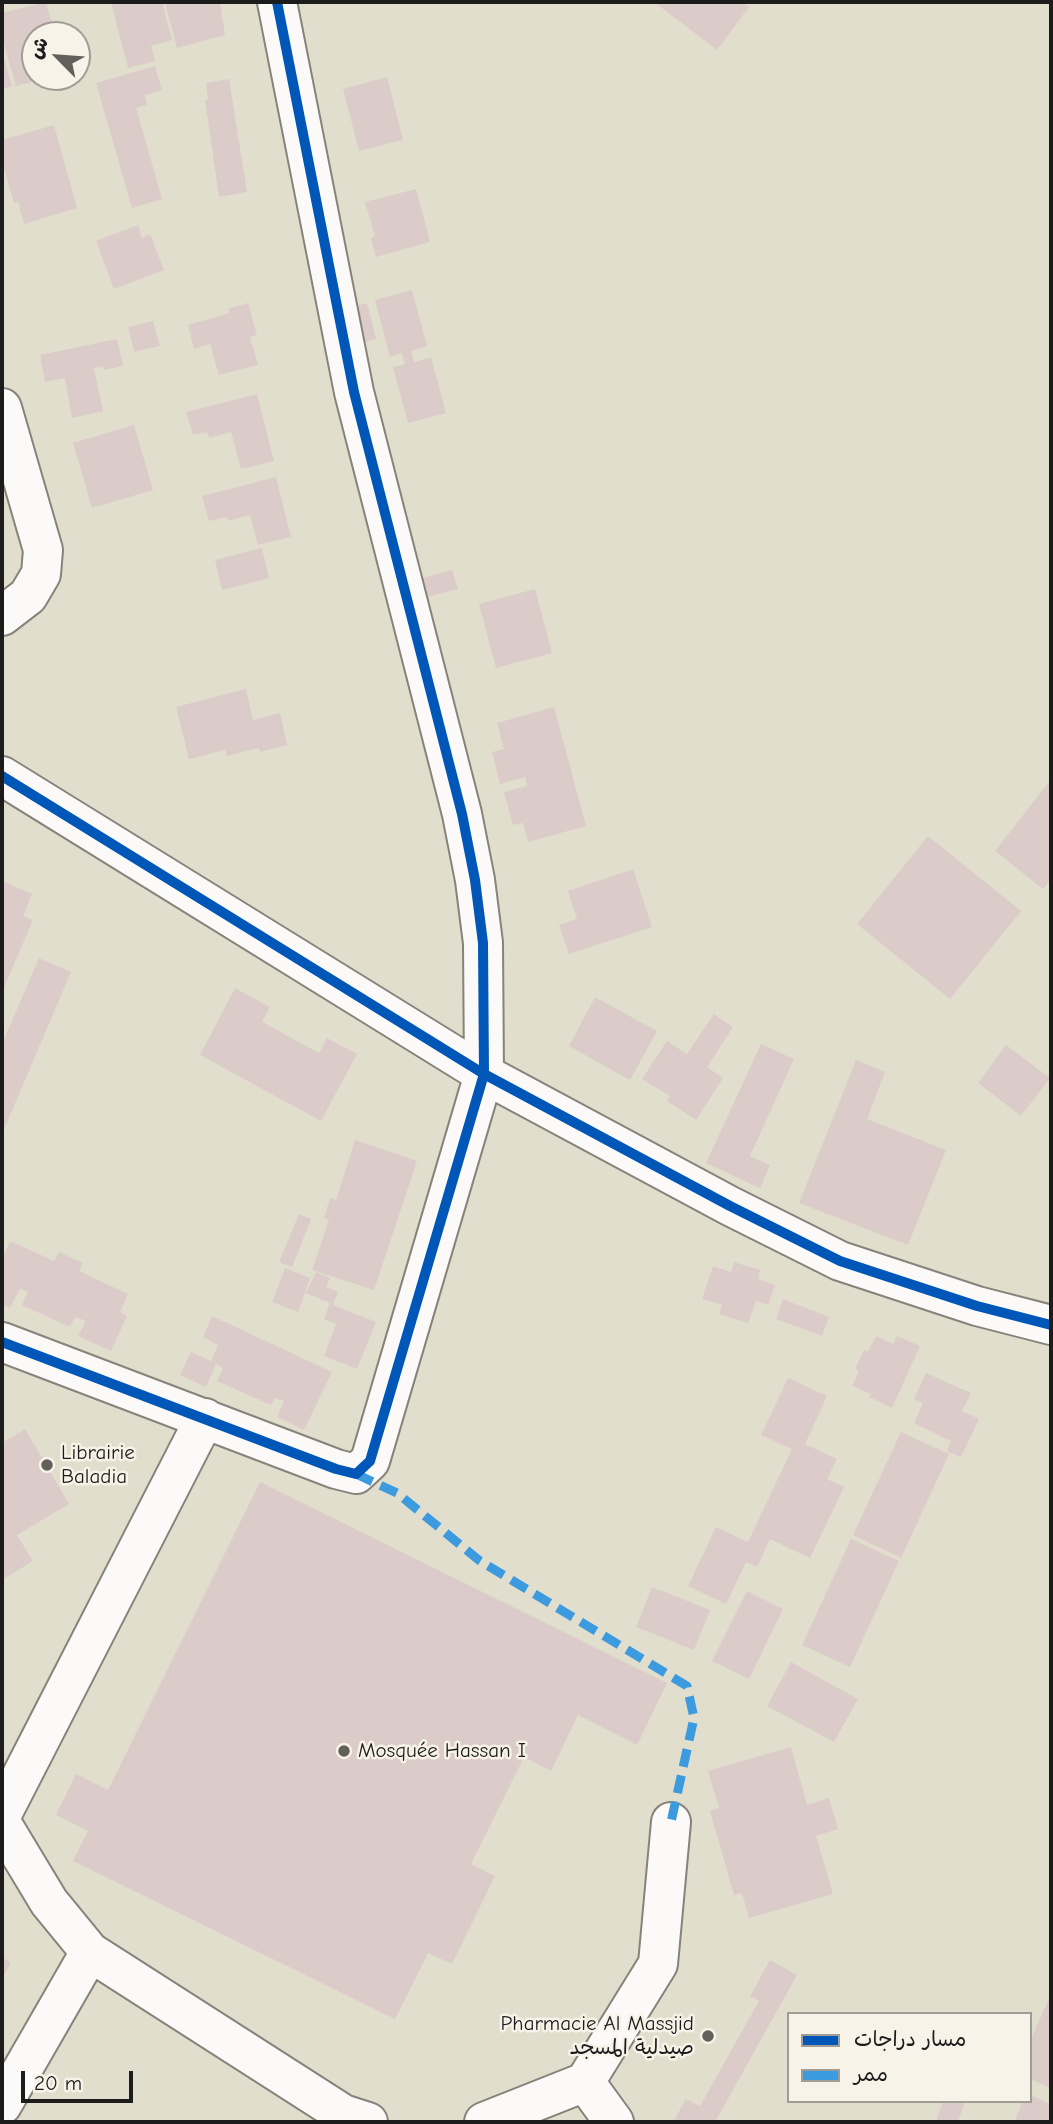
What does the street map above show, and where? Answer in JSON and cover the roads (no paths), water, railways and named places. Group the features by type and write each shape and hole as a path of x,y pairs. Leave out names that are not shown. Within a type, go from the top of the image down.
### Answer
{"street":[{"path":"2,1342 356,1474 370,1461 484,1074 483,943 475,880 462,814 354,392 277,2"},
{"path":"2,408 43,550 41,574 28,596 2,616"},
{"path":"2,776 484,1074 730,1206 840,1261 977,1306 1051,1325"},
{"path":"205,1418 4,1832 49,1902 90,1952 346,2119"},
{"path":"484,2122 585,2082 659,1964 671,1822"},
{"path":"2,2105 90,1952"},
{"path":"585,2082 614,2122"}],"place":[{"name":"Librairie Baladia","path":"47,1465"},
{"name":"Mosquée Hassan I","path":"344,1751"},
{"name":"Pharmacie Al Massjid صيدلية المسجد","path":"708,2036"}]}
